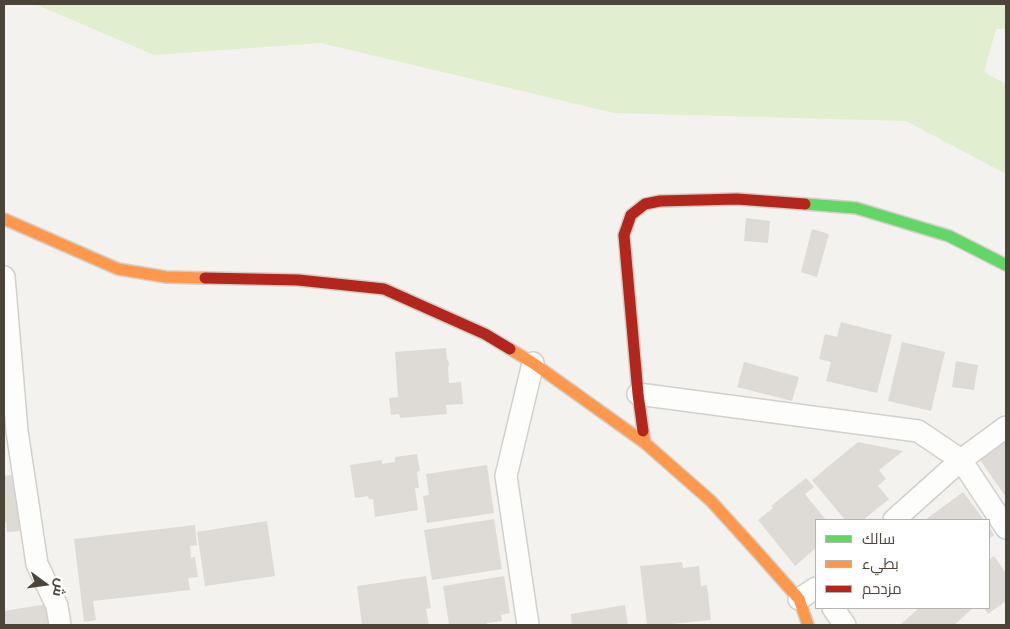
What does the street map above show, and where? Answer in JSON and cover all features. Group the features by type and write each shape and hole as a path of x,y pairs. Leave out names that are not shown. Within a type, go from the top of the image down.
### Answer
{"street":[{"path":"645,442 638,394 624,235 631,215 645,204 660,201 737,199 856,208 949,236 1006,265"},
{"path":"4,219 118,269 166,276 298,280 384,289 485,334 532,363 645,442 711,501 808,594 808,625"},
{"path":"4,277 17,431 37,564 57,606 60,625"},
{"path":"528,625 506,476 532,363"},
{"path":"638,394 918,431 961,460 1006,528"},
{"path":"895,519 961,460 1006,427"},
{"path":"834,609 845,625"}],"green space":[{"path":"35,4 1006,4 1006,29 996,29 984,72 1006,84 1006,174 906,121 614,113 321,43 154,55"}],"building":[{"path":"746,218 770,221 768,243 744,241"},
{"path":"812,229 829,234 817,277 801,272"},
{"path":"841,322 892,335 877,393 826,381 831,362 819,359 825,334 837,337"},
{"path":"902,342 945,352 931,411 888,401"},
{"path":"446,348 449,363 449,383 461,382 463,404 446,405 447,414 400,418 399,414 391,415 389,398 398,397 395,352"},
{"path":"956,361 978,365 974,390 952,387"},
{"path":"744,362 799,377 792,401 737,387"},
{"path":"1006,441 1006,497 980,460"},
{"path":"858,442 903,451 879,470 886,479 878,486 889,499 864,519 844,519 812,480"},
{"path":"417,454 420,471 417,472 419,488 415,488 418,510 375,517 373,499 369,499 368,496 355,498 350,465 382,460 382,464 395,462 395,457"},
{"path":"487,465 494,513 427,523 423,496 429,495 426,474"},
{"path":"20,474 24,531 7,532 6,522 4,522 4,476"},
{"path":"806,478 814,487 805,494 825,519 815,519 815,549 795,566 758,520 773,508 771,506"},
{"path":"963,492 983,519 926,519"},
{"path":"494,519 502,569 432,580 424,530"},
{"path":"267,521 275,576 205,586 197,532"},
{"path":"195,525 197,545 190,546 191,558 195,557 198,577 188,578 190,590 93,601 96,620 84,622 74,539"},
{"path":"990,529 994,535 990,538"},
{"path":"994,556 1006,573 1006,601 988,614 985,609 990,609 990,559"},
{"path":"682,562 683,568 699,566 701,586 707,585 711,620 647,625 640,566"},
{"path":"426,576 431,608 426,609 429,625 362,625 357,586"},
{"path":"504,576 510,613 501,615 502,621 487,623 487,625 449,625 443,586"},
{"path":"54,603 58,625 4,625 4,611"},
{"path":"625,605 628,625 572,625 571,614"},
{"path":"918,609 972,609 954,625 900,625"}],"traffic: fast":[{"path":"805,204 856,208 949,236 1006,265"}],"traffic: slow":[{"path":"4,219 118,269 166,277 205,278"},
{"path":"510,349 533,363 645,443"},
{"path":"643,431 645,443 711,501 799,599 808,625"}],"traffic: jam":[{"path":"643,431 624,235 631,215 645,204 660,201 737,199 805,204"},
{"path":"205,278 298,280 384,289 485,334 510,349"}]}
